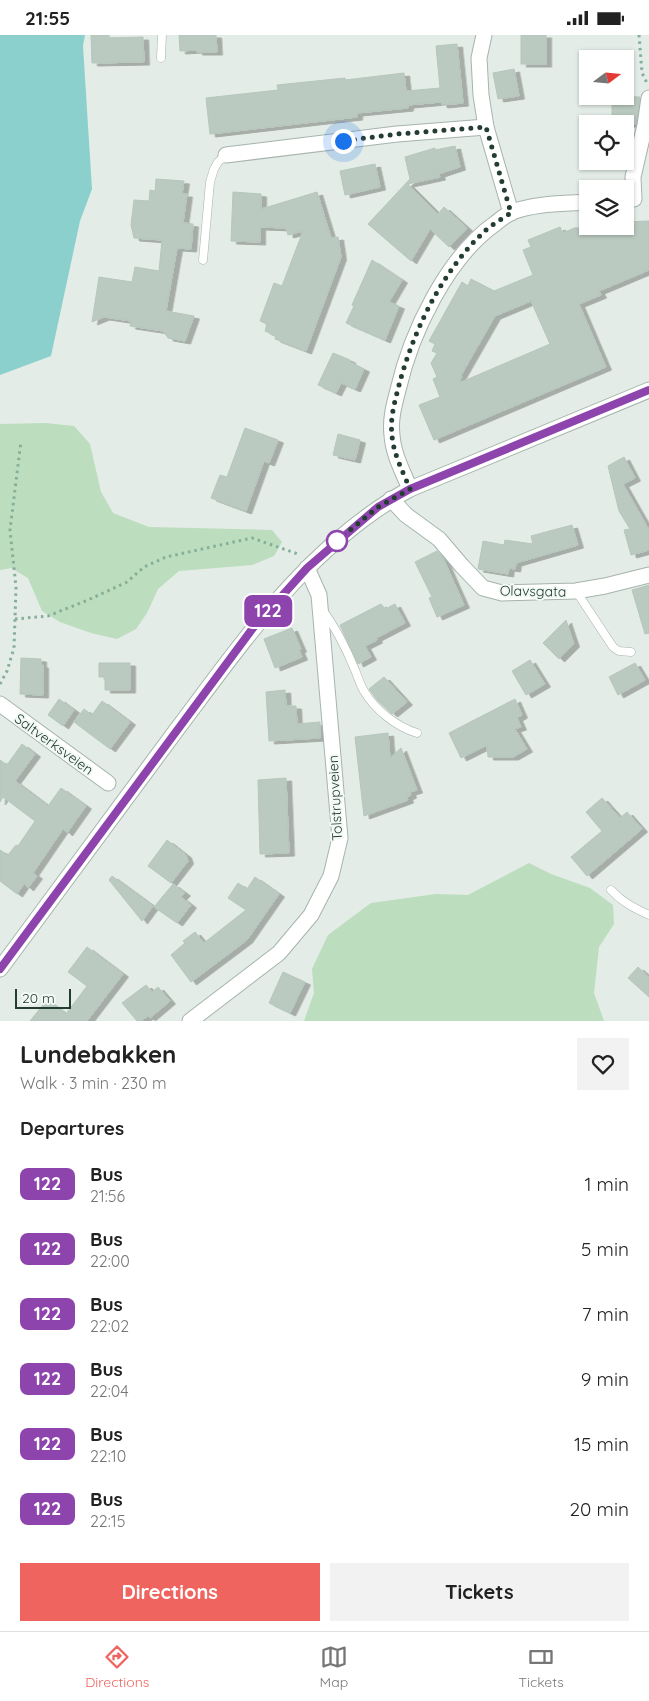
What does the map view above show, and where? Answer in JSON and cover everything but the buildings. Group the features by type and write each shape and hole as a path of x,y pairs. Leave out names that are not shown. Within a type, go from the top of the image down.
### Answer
{"street":[{"path":"484,35 479,58 481,95 486,127 511,213"},
{"path":"632,180 649,98"},
{"path":"226,155 387,135 486,127"},
{"path":"634,199 649,199"},
{"path":"410,489 398,461 392,435 393,409 402,373 415,335 435,296 462,257 486,230 511,213 541,205 579,203"},
{"path":"0,969 253,628 307,568 378,507 410,489 649,390"},
{"name":"Olavsgata","path":"392,499 406,515 439,539 462,567 483,588 502,593 576,591 605,587 649,575"},
{"name":"Tolstrupveien","path":"190,1021 278,953 311,915 331,875 340,838 319,595 307,568"},
{"name":"Saltverksveien","path":"0,704 108,783"}],"lane":[{"path":"161,59 162,35"},
{"path":"203,260 210,182 218,162 226,155"},
{"path":"576,591 612,647 618,651 631,652"},
{"name":"Tolstrupveien","path":"320,605 341,639 363,690 372,703 391,718 411,731 418,733"},
{"path":"611,890 629,906 649,915"}],"path":[{"path":"639,35 642,73 649,86"},
{"path":"0,684 7,671 14,647 16,587 10,530 22,441"},
{"path":"15,619 48,616 80,603 127,582 144,567 166,557 252,538 298,554"}],"green space":[{"path":"45,423 74,426 90,444 101,492 113,513 149,527 272,530 282,542 274,556 252,565 179,571 158,589 147,613 136,629 117,639 91,633 60,622 42,611 28,578 11,568 0,570 0,424"},
{"path":"529,863 551,874 590,888 613,905 614,924 599,947 594,993 604,1021 304,1021 314,993 312,969 328,935 371,903 436,894 468,895"}],"water":[{"path":"0,35 85,35 83,46 92,189 80,221 51,356 0,375"}],"bus line":[{"name":"122","path":"0,969 253,628 307,568 378,507 410,489 649,390"}],"route":[{"path":"337,541 378,507 410,489 398,461 392,435 393,409 402,373 415,335 435,296 462,257 486,230 511,213 486,127 397,134 343,141"}]}
